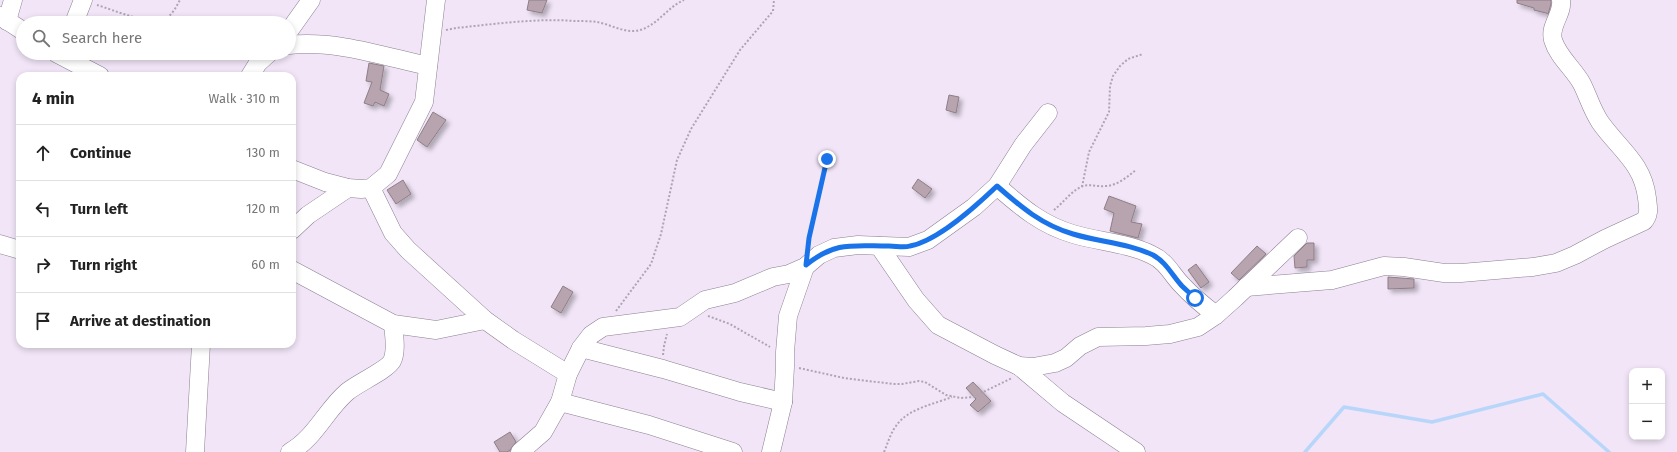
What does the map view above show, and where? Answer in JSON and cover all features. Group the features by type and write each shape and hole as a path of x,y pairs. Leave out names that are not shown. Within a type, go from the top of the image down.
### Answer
{"street":[{"path":"13,0 4,18 16,26"},
{"path":"296,21 311,0"},
{"path":"296,171 325,182 348,188 371,188 385,178 393,168 424,102 436,0"},
{"path":"1246,287 1332,280 1384,266 1404,266 1444,273 1533,267 1556,263 1644,221 1648,216 1649,210 1646,190 1638,168 1600,122 1582,83 1561,56 1553,40 1553,25 1559,16 1562,0"},
{"path":"79,16 90,2"},
{"path":"296,44 332,44 428,66"},
{"path":"71,60 93,72"},
{"path":"252,72 261,60"},
{"path":"539,452 543,432 560,402 568,374 581,348 591,335 603,327 684,315 705,300 735,293 773,277 800,268 819,255 834,248 858,245 909,247 928,240 974,207 997,186 1023,145 1048,113"},
{"path":"997,186 1021,208 1041,221 1072,234 1138,250 1152,255 1162,261 1182,286 1216,315"},
{"path":"296,226 308,215 348,188"},
{"path":"371,188 393,233 408,250 484,320 568,374"},
{"path":"1022,369 1055,363 1066,358 1080,346 1098,337 1170,334 1198,327 1216,315 1298,238"},
{"path":"0,244 16,249"},
{"path":"879,246 916,300 938,325 1022,369 1063,403 1136,452"},
{"path":"771,452 783,402 788,316 795,293 800,268"},
{"path":"296,272 393,324 436,330 484,320"},
{"path":"290,452 308,439 348,391 389,364 393,356 393,324"},
{"path":"195,452 201,348"},
{"path":"581,348 663,369 740,392 783,402"},
{"path":"560,402 649,425 733,452"},
{"path":"520,452 543,432"}],"path":[{"path":"169,16 174,11 180,0"},
{"path":"432,34 456,28 518,22 571,20 597,22 636,31 648,26 665,15 676,3 684,0"},
{"path":"603,327 651,264 661,234 677,160 691,129 740,50 773,11 774,0"},
{"path":"90,2 134,16"},
{"path":"1082,187 1089,152 1109,112 1110,86 1113,76 1120,66 1128,59 1143,54"},
{"path":"800,268 809,238 827,159"},
{"path":"1041,221 1076,190 1087,185 1112,186 1121,182 1136,170"},
{"path":"663,369 666,338 684,315 721,319 768,346 785,360 807,369 844,378 894,384 902,384 916,380 953,397"},
{"path":"884,452 897,424 914,412 953,397 973,397 1022,369"}],"building":[{"path":"529,0 547,0 542,13 527,10"},
{"path":"1517,0 1551,0 1551,4 1548,14 1517,3"},
{"path":"369,63 384,66 380,90 389,94 384,106 375,102 373,106 364,103 372,82 366,81"},
{"path":"949,95 959,97 956,113 946,110"},
{"path":"433,112 446,120 427,147 417,140"},
{"path":"918,179 932,189 925,198 912,188"},
{"path":"403,180 411,194 396,204 387,190"},
{"path":"1109,196 1136,206 1131,222 1142,224 1138,238 1110,231 1114,213 1104,209"},
{"path":"1307,243 1314,243 1314,260 1307,260 1307,267 1295,268 1294,256"},
{"path":"1257,246 1266,254 1239,280 1231,273"},
{"path":"1196,264 1209,282 1201,288 1188,270"},
{"path":"1388,277 1414,279 1414,288 1388,289"},
{"path":"563,286 573,292 561,313 551,307"},
{"path":"973,382 991,401 978,412 970,405 976,399 966,388"},
{"path":"510,432 516,442 507,452 500,452 494,442"}],"waterway":[{"path":"1305,452 1344,407 1432,422 1543,394 1609,452"}],"route":[{"path":"827,159 809,238 806,265 819,255 834,248 858,245 909,247 928,240 974,207 997,186 1021,208 1041,221 1072,234 1138,250 1152,255 1162,261 1182,286 1195,298"}]}
